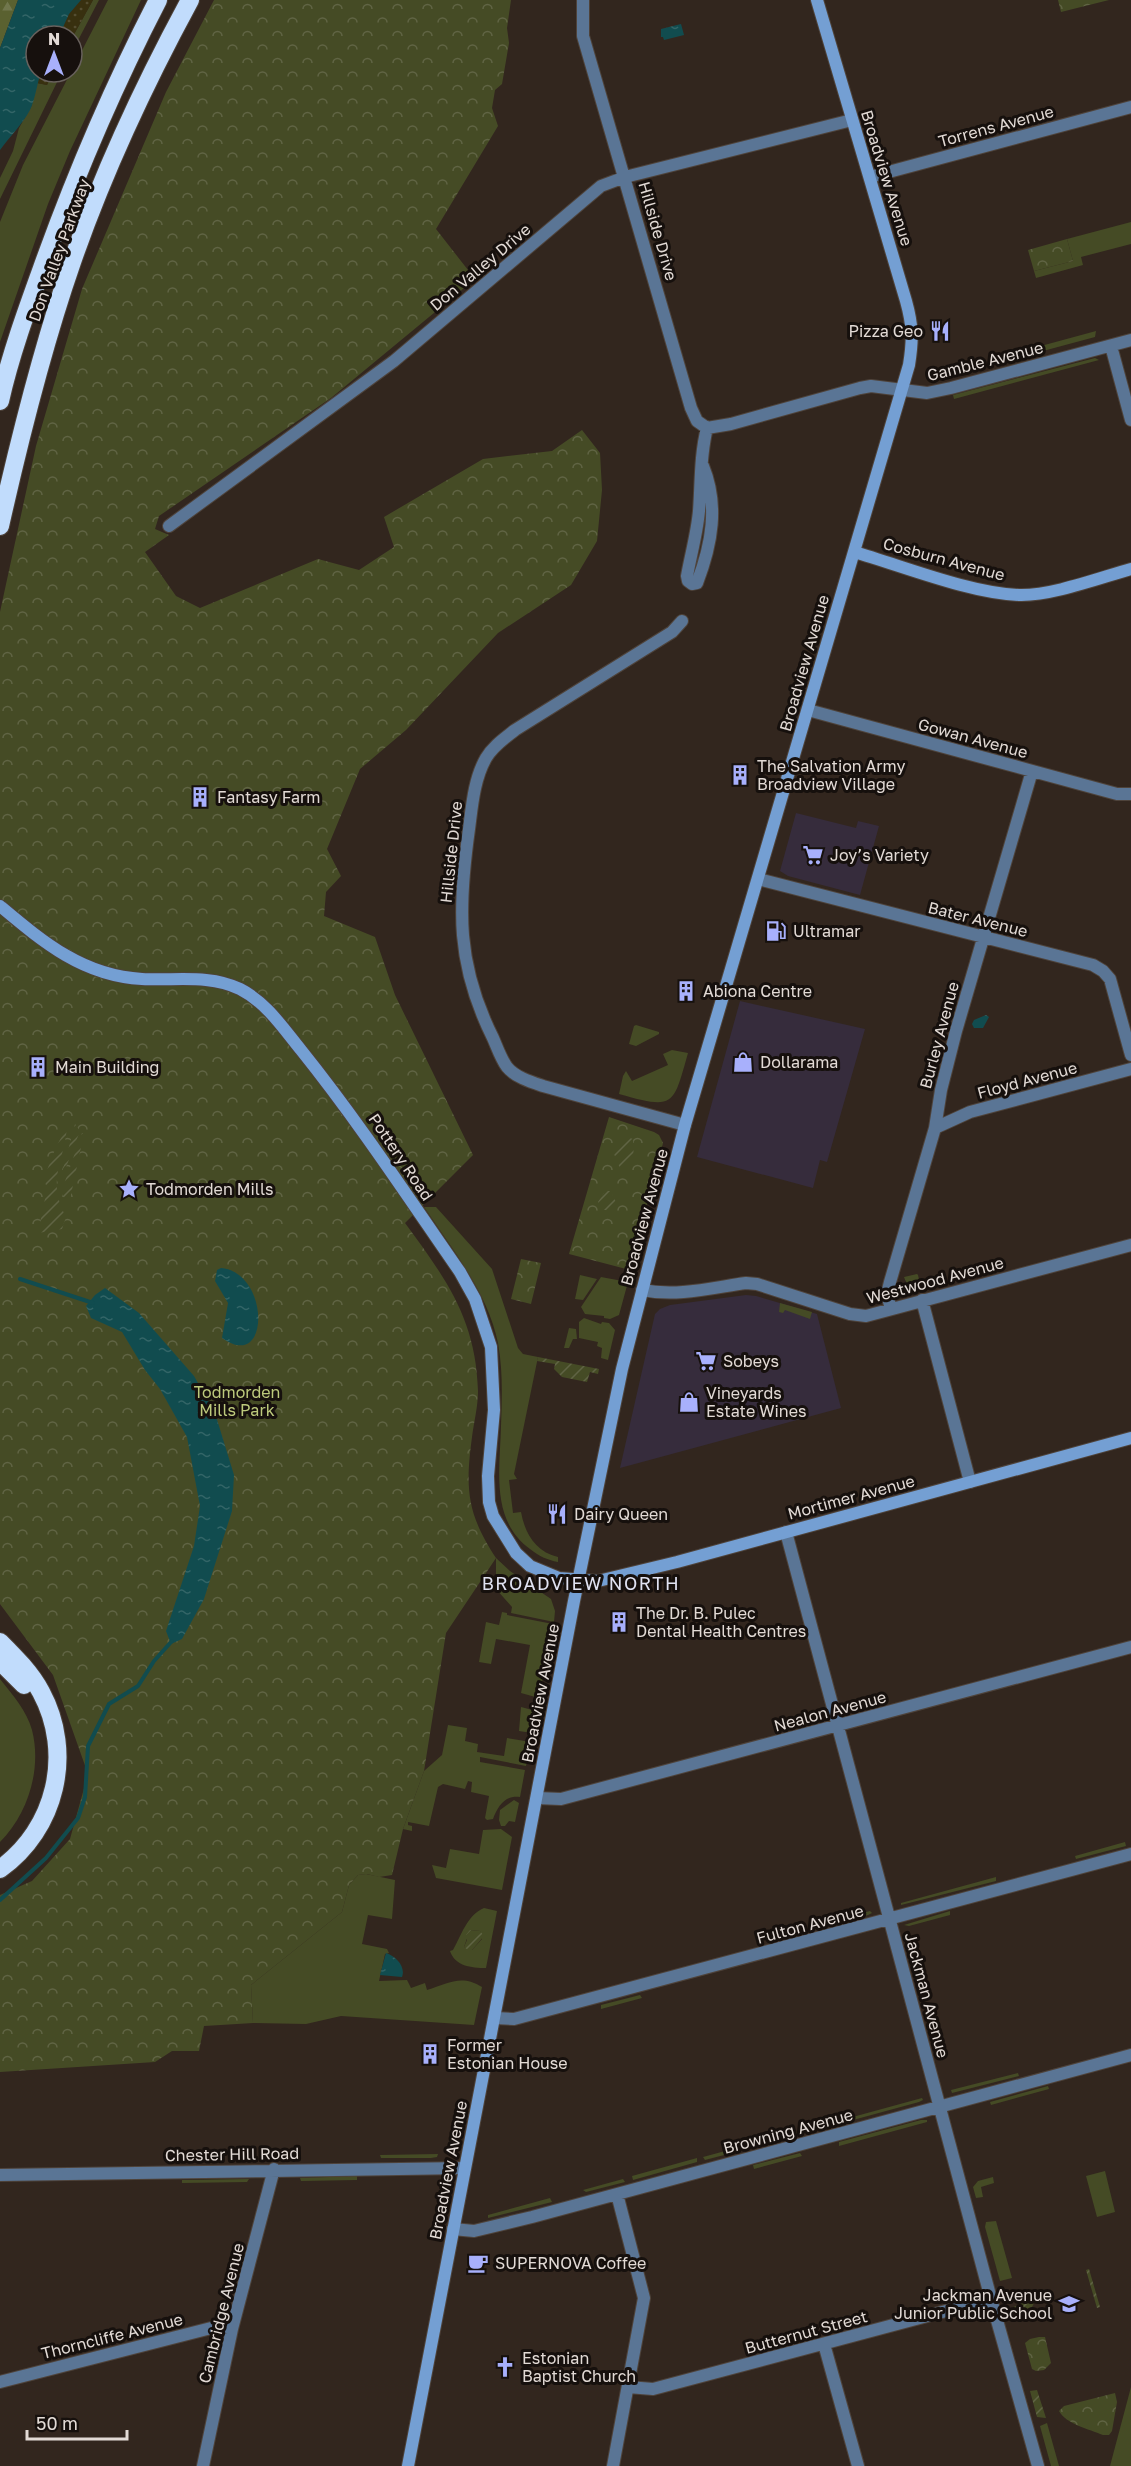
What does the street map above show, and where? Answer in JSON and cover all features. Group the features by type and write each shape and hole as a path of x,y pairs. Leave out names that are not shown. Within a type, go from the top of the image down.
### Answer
{"highway":[{"name":"Don Valley Parkway","path":"0,401 30,301 68,197 122,69 158,0"},
{"name":"Don Valley Parkway","path":"0,526 38,370 73,261 156,64 190,0"},
{"path":"0,1641 16,1658 42,1695 56,1735 58,1758 54,1791 40,1825 18,1855 0,1869"},
{"path":"0,1660 21,1682 32,1698 43,1727 46,1748 44,1781 37,1804 19,1836 0,1855"}],"main road":[{"name":"Broadview Avenue","path":"408,2466 608,1432 685,1125 910,357 912,326 817,0"},
{"name":"Cosburn Avenue","path":"854,552 980,589 1020,595 1042,592 1131,569"},
{"name":"Pottery Road","path":"0,906 54,950 78,964 107,974 131,978 196,979 221,982 243,991 270,1013 354,1118 460,1272 475,1299 491,1347 494,1366 494,1410 488,1476 489,1502 507,1542 530,1566 559,1578 579,1580"},
{"name":"Mortimer Avenue","path":"579,1580 598,1581 1131,1438"}],"street":[{"name":"Hillside Drive","path":"583,0 583,36 691,408 696,421 707,428"},
{"name":"Torrens Avenue","path":"870,177 1131,107"},
{"name":"Don Valley Drive","path":"169,526 394,362 601,186 625,177 852,120"},
{"name":"Gamble Avenue","path":"707,428 731,424 871,386 927,393 1131,340"},
{"path":"1111,346 1131,420"},
{"path":"703,466 711,485 713,512 711,539 698,583 692,584 688,581 687,576 696,536 703,445 707,428"},
{"name":"Hillside Drive","path":"682,621 672,632 515,730 496,745 486,758 473,798 461,894 461,926 466,960 484,1022 507,1067 524,1079 543,1086 685,1125"},
{"name":"Gowan Avenue","path":"808,710 1117,794 1131,794"},
{"name":"Burley Avenue","path":"891,1309 887,1294 934,1128 940,1090 1032,771"},
{"name":"Bater Avenue","path":"758,879 1094,965 1103,971 1113,989 1131,1055"},
{"name":"Floyd Avenue","path":"934,1128 970,1112 1131,1069"},
{"name":"Westwood Avenue","path":"642,1290 661,1294 746,1283 757,1284 859,1316 1131,1245"},
{"path":"922,1300 970,1482"},
{"name":"Jackman Avenue","path":"786,1532 991,2299 1038,2466"},
{"name":"Nealon Avenue","path":"537,1798 561,1799 1131,1647"},
{"name":"Fulton Avenue","path":"495,2018 514,2019 1131,1854"},
{"name":"Browning Avenue","path":"453,2229 474,2231 1130,2059"},
{"name":"Chester Hill Road","path":"0,2175 274,2169 465,2168"},
{"name":"Cambridge Avenue","path":"203,2466 232,2329 274,2169"},
{"path":"613,2466 644,2298 617,2194"},
{"name":"Butternut Street","path":"628,2387 653,2389 991,2299"},
{"name":"Thorncliffe Avenue","path":"0,2382 219,2326 232,2329"},
{"path":"824,2344 858,2466"}],"shaded area":[{"path":"796,813 856,828 858,821 879,826 860,895 788,876 780,871"},
{"path":"740,1001 865,1029 827,1162 820,1160 813,1188 697,1157"},
{"path":"746,1295 817,1314 841,1408 620,1468 655,1314 670,1305"}],"green space":[{"path":"0,0 18,0 0,48"},
{"path":"93,0 99,0 84,29 84,24 80,24"},
{"path":"108,0 141,0 70,151 48,204 0,342 0,222 23,165 65,84 84,84 84,47"},
{"name":"Todmorden Mills Park","path":"214,0 511,0 507,28 509,43 502,84 495,90 492,108 498,126 436,229 475,279 331,398 159,516 155,529 169,535 145,552 176,596 200,608 318,559 359,570 394,547 384,517 483,459 552,451 582,430 600,453 602,490 597,541 571,585 498,633 406,730 360,769 327,849 341,876 326,892 324,916 375,937 395,995 473,1155 405,1223 446,1282 465,1321 472,1342 478,1391 470,1455 470,1500 479,1528 496,1558 446,1633 424,1771 403,1829 392,1875 379,1877 367,1874 358,1875 349,1885 342,1912 251,1985 253,2023 204,2026 199,2051 172,2051 155,2062 0,2072 0,1895 32,1881 70,1839 88,1774 53,1675 0,1604 0,612 36,446 82,289 166,92"},
{"path":"1058,0 1109,0 1061,12"},
{"path":"37,84 56,84 0,199 0,178 13,151 19,128 31,107"},
{"path":"1131,222 1131,244 1081,257 1083,265 1036,278 1034,271 1073,261 1067,239"},
{"path":"1067,239 1073,261 1034,271 1028,250"},
{"path":"1096,331 1095,337 998,363 997,358"},
{"path":"1095,358 1099,360 954,399 953,395"},
{"path":"986,362 987,367 937,380 931,379 931,377"},
{"path":"636,1025 659,1032 659,1034 636,1046 629,1044"},
{"path":"672,1050 688,1053 679,1084 669,1099 651,1102 619,1094 626,1071 632,1081 668,1065 663,1054"},
{"path":"609,1117 654,1132 659,1135 663,1143 630,1270 569,1254"},
{"path":"75,1124 80,1131 63,1175 62,1173"},
{"path":"67,1127 57,1182 60,1204 66,1217 62,1229 38,1233 47,1189 44,1178 56,1147"},
{"path":"82,1133 84,1133 69,1204 63,1196 63,1187"},
{"path":"630,1138 633,1139 633,1159 622,1173 614,1154 615,1148"},
{"path":"605,1191 611,1191 618,1207 616,1210 603,1210 598,1202"},
{"path":"424,1207 436,1207 492,1269 518,1348 523,1354 538,1357 514,1474 517,1479 509,1480 513,1513 521,1512 525,1528 533,1541 550,1555 558,1557 558,1562 530,1549 517,1537 508,1524 500,1493 499,1476 502,1405 498,1343 478,1289"},
{"path":"521,1259 541,1263 531,1304 511,1299"},
{"path":"917,1274 921,1288 910,1286 904,1277"},
{"path":"580,1275 597,1279 583,1300 575,1299"},
{"path":"601,1277 628,1282 619,1315 610,1319 585,1314 581,1307"},
{"path":"780,1303 812,1312 810,1319 785,1310 783,1313 779,1312"},
{"path":"584,1318 601,1324 602,1322 609,1323 615,1330 608,1360 601,1358 602,1348 597,1346 598,1342 579,1338 579,1322"},
{"path":"569,1328 576,1329 577,1339 573,1339 569,1348 564,1348"},
{"path":"538,1357 599,1369 598,1374 590,1372 587,1382 562,1377 554,1369 555,1364 537,1361"},
{"path":"496,1558 510,1571 551,1599 555,1611 554,1622 511,1613 512,1607 496,1589"},
{"path":"502,1612 553,1624 539,1698 521,1693 530,1645 496,1639 491,1664 479,1662 486,1622 499,1625"},
{"path":"0,1679 27,1716 35,1745 35,1760 34,1775 25,1805 10,1831 0,1842"},
{"path":"521,1707 536,1711 532,1733 519,1731"},
{"path":"448,1725 467,1728 465,1741 478,1744 477,1752 504,1756 507,1738 531,1742 526,1766 480,1757 480,1762 525,1770 520,1797 506,1800 493,1819 487,1820 485,1818 489,1796 471,1792 472,1782 468,1781 465,1789 443,1784 438,1787 429,1826 408,1822 408,1825 412,1826 412,1831 403,1829 424,1771 442,1755"},
{"path":"514,1800 519,1803 515,1822 509,1821 505,1826 501,1826 500,1810"},
{"path":"501,1829 512,1837 502,1890 436,1878 432,1865 446,1868 450,1849 479,1854 483,1830"},
{"path":"1125,1842 1126,1846 1076,1859 1075,1856"},
{"path":"366,1874 395,1880 392,1919 368,1915 362,1944 387,1949 389,1953 385,1954 379,1981 407,1980 411,1988 425,1983 427,1990 461,1980 475,1983 482,1987 474,2025 341,2016 306,2024 253,2023 251,1985 342,1912 349,1885 358,1875"},
{"path":"996,1877 996,1881 901,1905 901,1903"},
{"path":"484,1908 497,1911 486,1968 469,1967 460,1963 450,1951 453,1950 469,1921","holes":["470,1930 480,1931 482,1939 472,1950 464,1947"]},
{"path":"870,1911 872,1913 868,1915 826,1926 825,1923"},
{"path":"950,1911 950,1915 909,1926 904,1925"},
{"path":"470,1930 480,1931 484,1936 472,1950 468,1950 464,1947 467,1940 466,1935"},
{"path":"640,1995 642,1998 601,2009 601,2005"},
{"path":"1018,2073 1019,2076 952,2093 951,2090"},
{"path":"1048,2086 1049,2089 991,2105 990,2102"},
{"path":"922,2098 923,2100 919,2102 776,2141 776,2138"},
{"path":"927,2120 927,2122 839,2146 839,2142"},
{"path":"770,2139 770,2143 705,2160 703,2157"},
{"path":"800,2153 802,2156 754,2169 753,2165"},
{"path":"438,2154 437,2157 431,2158 381,2158 380,2155"},
{"path":"697,2158 697,2162 633,2180 632,2176"},
{"path":"1105,2171 1115,2212 1097,2217 1086,2176"},
{"path":"357,2176 357,2180 301,2181 300,2178"},
{"path":"993,2177 994,2183 981,2187 983,2197 976,2198 973,2187 978,2181"},
{"path":"249,2179 247,2182 182,2183 182,2180"},
{"path":"623,2179 625,2182 586,2192 583,2190"},
{"path":"550,2198 552,2202 488,2218 488,2215"},
{"path":"996,2221 1012,2278 1000,2281 985,2227 986,2222"},
{"path":"1089,2269 1100,2307 1097,2308 1086,2270"},
{"path":"1031,2298 1034,2303 1032,2307 1010,2317 1008,2310"},
{"path":"1045,2337 1051,2363 1044,2370 1036,2371 1032,2369 1025,2343"},
{"path":"1131,2387 1131,2466 1110,2466"},
{"path":"1037,2390 1046,2418 1037,2417 1030,2391"},
{"path":"1115,2393 1117,2402 1112,2431 1109,2435 1103,2435 1072,2423 1059,2411 1064,2406"},
{"path":"1047,2423 1059,2466 1051,2466 1040,2426"}],"sand":[{"path":"81,0 93,0 80,24 64,24 69,14"}],"water":[{"path":"18,0 81,0 69,14 64,24 24,24 24,84 38,84 30,110 0,150 0,48"},
{"path":"681,24 684,35 664,40 661,37 661,29"},
{"path":"986,1015 989,1017 983,1028 974,1028 972,1024 974,1020"},
{"path":"221,1268 237,1274 249,1286 256,1301 258,1318 256,1332 249,1342 238,1345 222,1338 228,1303 215,1281 217,1270"},
{"path":"105,1288 139,1313 194,1376 215,1413 234,1475 232,1511 204,1599 182,1639 171,1644 166,1631 194,1546 200,1506 187,1437 160,1389 145,1370 122,1332 91,1318 86,1306"},
{"path":"386,1953 399,1962 403,1969 402,1977 380,1975"}],"waterway":[{"path":"20,1279 93,1303"},
{"path":"0,1900 46,1858 78,1818 85,1797 88,1746 109,1704 138,1686 154,1661 172,1641"}],"place":[{"name":"Pizza Geo","path":"940,331"},
{"name":"The Salvation Army Broadview Village","path":"740,775"},
{"name":"Fantasy Farm","path":"200,797"},
{"name":"Joy’s Variety","path":"813,855"},
{"name":"Ultramar","path":"776,931"},
{"name":"Abiona Centre","path":"686,991"},
{"name":"Dollarama","path":"743,1062"},
{"name":"Main Building","path":"38,1067"},
{"name":"Todmorden Mills","path":"129,1189"},
{"name":"Sobeys","path":"706,1361"},
{"name":"Vineyards Estate Wines","path":"689,1402"},
{"name":"Dairy Queen","path":"557,1514"},
{"name":"The Dr. B. Pulec Dental Health Centres","path":"619,1622"},
{"name":"Former Estonian House","path":"430,2054"},
{"name":"SUPERNOVA Coffee","path":"478,2263"},
{"name":"Jackman Avenue Junior Public School","path":"1069,2304"},
{"name":"Estonian Baptist Church","path":"505,2367"}],"district":[{"name":"BROADVIEW NORTH","path":"581,1584"}]}
